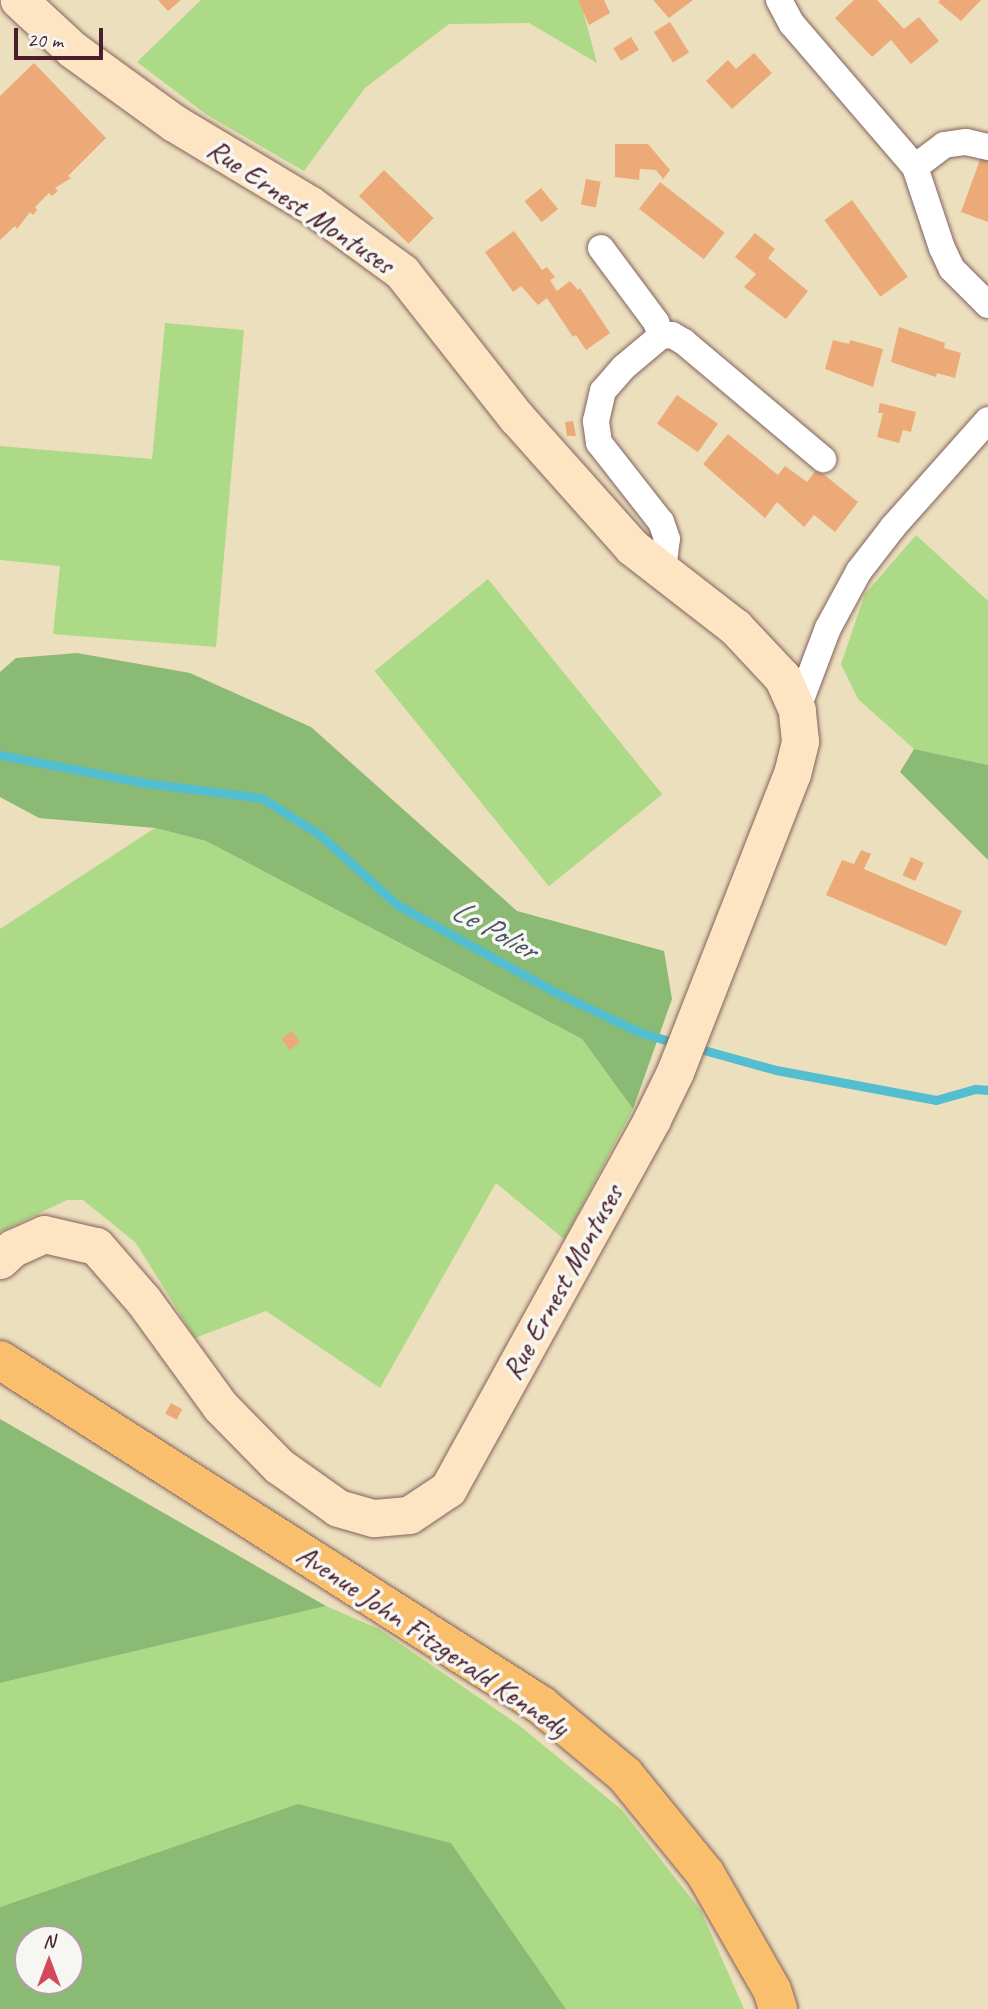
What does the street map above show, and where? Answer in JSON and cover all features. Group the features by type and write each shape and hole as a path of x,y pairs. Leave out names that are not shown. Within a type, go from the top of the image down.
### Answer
{"main road":[{"name":"Avenue John Fitzgerald Kennedy","path":"0,1360 552,1714 625,1776 705,1873 772,1990 778,2009"}],"street":[{"name":"Rue Ernest Montuses","path":"0,1260 13,1248 44,1234 96,1246 144,1300 220,1406 279,1466 338,1508 374,1518 409,1514 447,1489 653,1119 675,1072 792,774 800,741 797,710 782,677 734,627 632,547 516,416 402,272 309,204 163,115 73,50 19,0"},
{"path":"779,0 792,24 915,167 942,248 953,269 988,304"},
{"path":"915,167 944,145 966,142 988,147"},
{"path":"601,247 656,322 661,336"},
{"path":"663,570 667,540 661,522 599,443 596,421 603,391 624,368 661,336 672,335 684,342 823,459"},
{"path":"797,710 828,628 859,571 893,527 988,420"}],"green space":[{"path":"201,0 580,0 597,63 529,23 449,24 365,88 304,171 207,115 137,62"},
{"path":"165,323 244,330 216,647 53,634 60,566 0,560 0,446 152,459"},
{"path":"916,535 988,601 988,765 914,749 858,699 841,664 865,594"},
{"path":"488,579 662,794 549,886 375,671"},
{"path":"77,653 190,673 311,727 517,911 664,951 672,999 633,1109 582,1039 206,841 155,828 39,818 0,797 0,672 16,658"},
{"path":"914,749 988,765 988,860 900,772"},
{"path":"155,828 206,841 582,1039 633,1109 564,1239 496,1183 380,1388 266,1311 195,1338 136,1243 83,1200 67,1200 0,1232 0,929"},
{"path":"0,1419 326,1606 0,1683"},
{"path":"326,1606 379,1629 520,1726 622,1810 701,1911 744,2009 566,2009 451,1843 298,1805 0,1907 0,1683"},
{"path":"298,1804 451,1843 566,2009 0,2009 0,1907"}],"building":[{"path":"158,0 181,0 168,11"},
{"path":"578,0 604,0 610,13 589,25"},
{"path":"653,0 693,0 669,18"},
{"path":"854,0 877,0 904,29 919,17 939,41 911,64 891,40 872,57 835,18"},
{"path":"981,0 961,21 938,2"},
{"path":"670,22 689,53 673,63 654,32"},
{"path":"631,37 639,50 621,61 613,48"},
{"path":"754,53 772,73 732,109 706,81 728,60 736,69"},
{"path":"34,63 106,138 68,176 71,178 55,188 58,191 52,196 49,193 35,207 37,210 33,215 30,212 17,229 15,226 0,240 0,96"},
{"path":"615,144 648,144 670,170 663,179 656,170 640,169 639,180 615,177"},
{"path":"981,157 988,159 988,222 961,212"},
{"path":"384,170 434,218 409,244 359,196"},
{"path":"586,179 601,182 596,207 581,205"},
{"path":"660,182 725,232 704,259 639,209"},
{"path":"541,188 558,209 542,222 525,201"},
{"path":"852,200 908,277 880,297 824,220"},
{"path":"514,231 542,270 547,267 555,277 550,280 557,291 570,281 578,290 580,288 610,333 586,350 576,335 573,337 547,298 538,305 521,286 513,292 485,252"},
{"path":"755,233 775,249 768,258 808,291 786,319 744,287 756,274 735,257"},
{"path":"899,327 945,343 944,348 961,353 955,378 937,373 936,377 891,362"},
{"path":"833,340 849,344 850,340 883,349 873,387 825,369"},
{"path":"677,395 718,424 698,452 657,424"},
{"path":"880,403 916,412 911,432 903,430 899,443 877,437 883,413 878,413"},
{"path":"573,421 576,436 567,436 565,422"},
{"path":"728,434 778,475 785,466 807,482 817,469 858,502 835,532 814,515 804,527 777,502 765,518 703,464"},
{"path":"861,850 871,854 864,869 962,911 946,946 826,895 842,860 854,864"},
{"path":"911,857 924,863 915,881 903,875"},
{"path":"292,1031 300,1042 290,1050 281,1039"},
{"path":"171,1403 182,1409 177,1420 165,1413"}],"waterway":[{"name":"Le Polier","path":"0,755 145,783 262,798 320,835 396,904 553,991 639,1032 679,1044"},
{"name":"Le Polier","path":"693,1047 776,1070 936,1100 975,1089 988,1090"}]}
